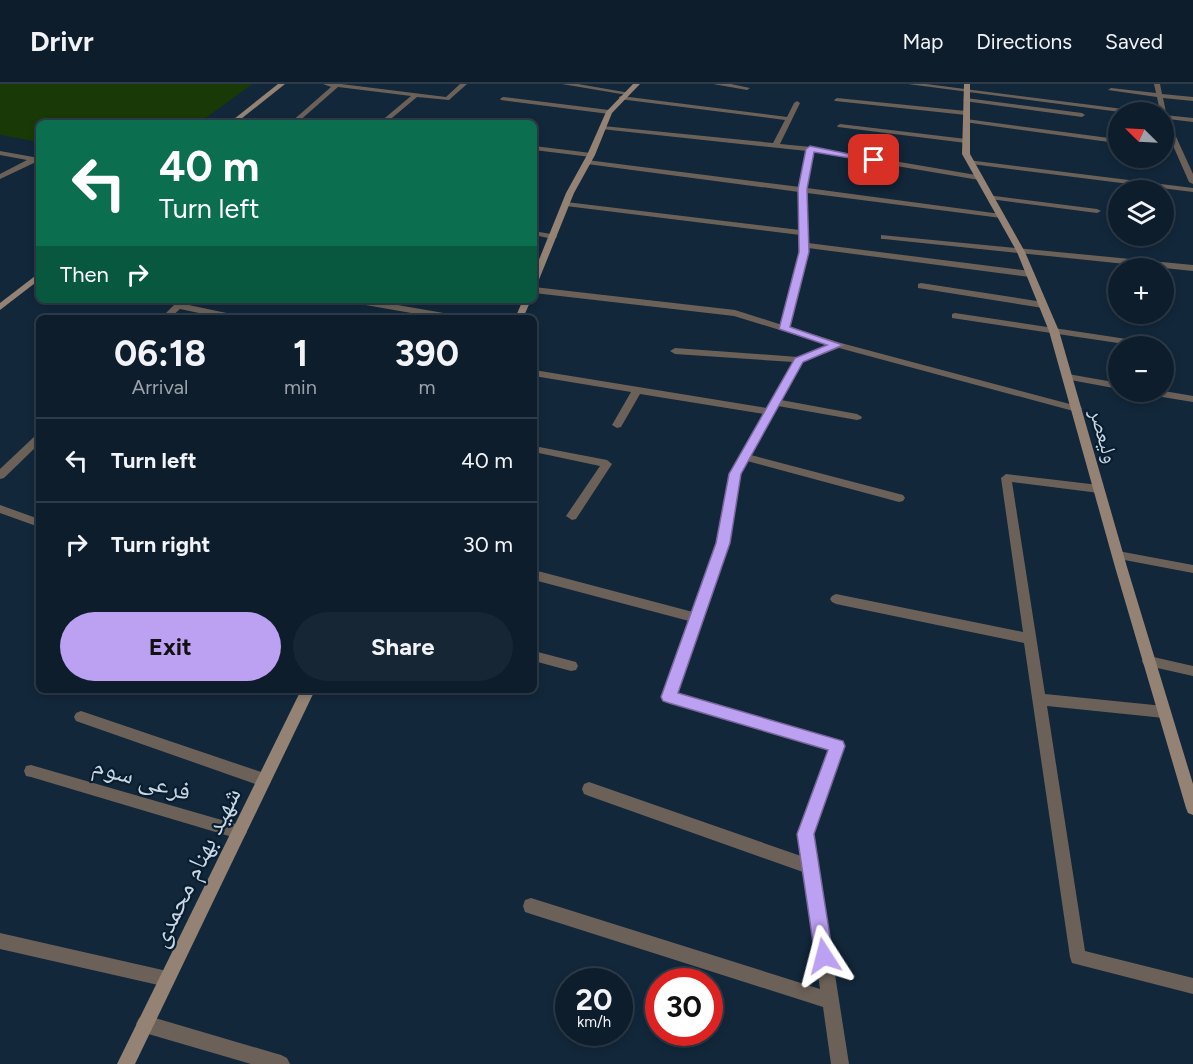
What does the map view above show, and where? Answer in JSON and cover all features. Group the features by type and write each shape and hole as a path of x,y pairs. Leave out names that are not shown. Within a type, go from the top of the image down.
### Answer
{"street":[{"path":"236,120 282,84"},
{"path":"326,84 447,99 464,84"},
{"path":"564,84 789,119"},
{"path":"537,275 566,204 609,112 637,84"},
{"path":"716,84 747,88"},
{"path":"911,84 1108,109"},
{"path":"1157,84 1161,102"},
{"path":"297,120 338,86"},
{"path":"1111,90 1193,99"},
{"path":"967,92 1082,116"},
{"name":"ولیعصر","path":"967,92 966,154 1021,252 1054,330 1193,808"},
{"path":"386,120 415,96"},
{"path":"503,99 609,112"},
{"path":"837,100 966,117 1108,140"},
{"path":"776,145 797,103"},
{"path":"1193,120 1164,117 1193,182"},
{"path":"840,126 966,141"},
{"path":"603,128 810,149 979,178"},
{"path":"537,149 589,159 1001,216"},
{"path":"785,329 804,245 803,189 810,149"},
{"path":"0,153 36,159"},
{"path":"0,177 36,159"},
{"path":"970,162 1193,190"},
{"path":"990,197 1096,211"},
{"path":"566,204 804,232"},
{"path":"537,234 553,237"},
{"path":"884,237 1193,268"},
{"path":"804,245 1030,274"},
{"path":"0,308 36,278"},
{"path":"921,286 1043,305"},
{"path":"537,290 735,313 838,345 1077,409"},
{"path":"168,315 181,303 225,315"},
{"path":"371,303 438,315"},
{"path":"955,316 1108,339"},
{"path":"675,351 799,360 838,345"},
{"path":"799,360 735,474 723,543 669,697 837,746 805,834 840,1064"},
{"path":"537,374 637,390 857,417"},
{"path":"1068,377 1108,384"},
{"path":"617,424 637,390"},
{"path":"1174,396 1193,399"},
{"path":"0,475 36,443"},
{"path":"537,450 607,464 572,516"},
{"path":"744,457 899,498"},
{"path":"1099,489 1006,478 1078,957 1193,986"},
{"path":"0,509 36,522"},
{"path":"1118,555 1193,569"},
{"path":"537,576 696,618"},
{"path":"836,599 1030,639"},
{"path":"537,657 571,666"},
{"path":"1149,661 1193,671"},
{"name":"شهید بهنام محمدی","path":"126,1064 306,693"},
{"path":"1039,699 1164,712"},
{"path":"81,717 264,780"},
{"name":"فرعی سوم","path":"31,771 239,832"},
{"path":"589,789 811,867"},
{"path":"531,906 831,1001"},
{"path":"0,941 167,979"},
{"path":"145,1024 281,1064"}],"green space":[{"path":"0,84 252,84 203,120 36,120 36,141 0,135"}],"route":[{"path":"824,956 805,834 837,746 669,697 723,543 735,474 799,360 838,345 785,329 804,252 803,189 810,149 874,160"}]}
